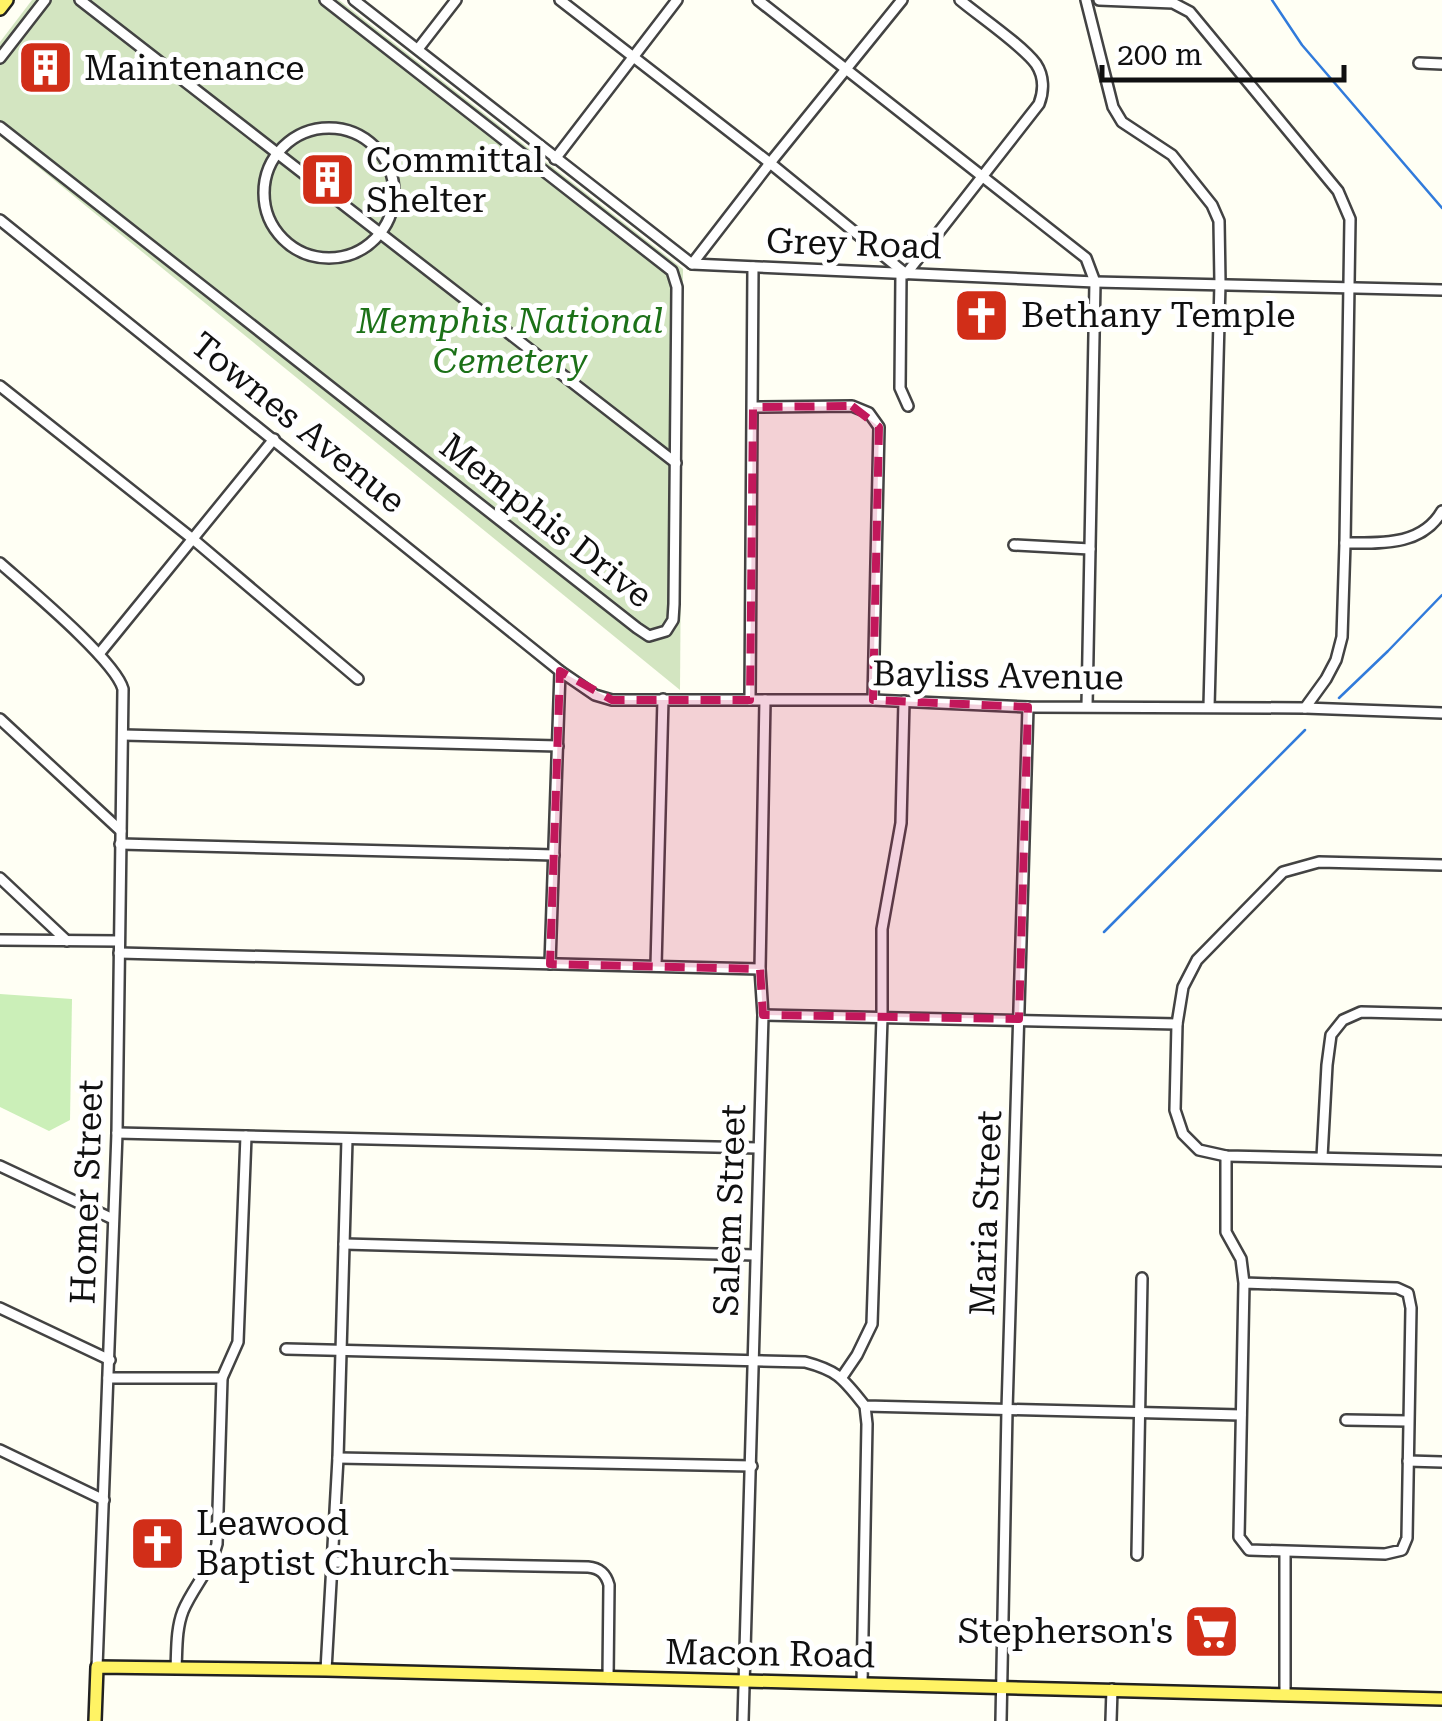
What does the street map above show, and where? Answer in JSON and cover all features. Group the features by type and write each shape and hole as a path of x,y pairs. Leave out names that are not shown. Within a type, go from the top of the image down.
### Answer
{"main road":[{"path":"0,10 8,0"},
{"name":"Macon Road","path":"97,1667 1442,1699"},
{"name":"Homer Street","path":"95,1721 97,1667"}],"street":[{"path":"0,58 45,0"},
{"path":"80,0 676,463"},
{"name":"Memphis Drive","path":"0,127 649,636 666,630 673,620 676,463 677,287 672,271 325,0"},
{"path":"354,0 692,264 902,0"},
{"path":"418,49 456,0"},
{"path":"560,0 770,163 903,274"},
{"path":"556,159 677,0"},
{"path":"758,0 1086,258 1096,282 1087,706"},
{"path":"908,406 900,388 903,274 1039,104 1043,93 1038,67 960,0"},
{"path":"1086,0 1113,107 1122,122 1172,155 1212,205 1219,221 1209,708"},
{"path":"1100,0 1173,4 1190,12 1338,192 1350,219 1342,637 1336,660 1305,708"},
{"path":"1419,63 1442,64"},
{"path":"330,128 369,142 383,157 392,176 390,216 380,234 363,248 342,257 319,258 298,251 280,237 268,218 263,196 266,174 276,154 310,131 330,128"},
{"name":"Townes Avenue","path":"0,220 560,671"},
{"name":"Grey Road","path":"692,264 1096,282 1442,290"},
{"path":"750,700 753,267"},
{"path":"0,386 194,540 358,679"},
{"path":"753,407 852,406 869,413 879,427 872,700"},
{"path":"0,563 99,654 274,439"},
{"path":"1346,543 1400,542 1420,533 1442,511"},
{"path":"1014,545 1090,549"},
{"name":"Homer Street","path":"97,1667 117,1133 123,735 123,689 119,677 99,654"},
{"path":"550,964 560,671"},
{"name":"Bayliss Avenue","path":"560,671 595,695 612,700 872,700 1442,713"},
{"path":"656,966 663,700"},
{"name":"Salem Street","path":"743,1721 763,1015 760,969 765,700"},
{"path":"842,1377 872,1324 882,928 900,823 904,701"},
{"name":"Maria Street","path":"1001,1721 1028,706"},
{"path":"0,719 121,830"},
{"path":"123,735 558,746"},
{"path":"120,844 554,855"},
{"path":"1442,866 1319,862 1284,872 1197,960 1183,987 1175,1110 1183,1134 1199,1150 1226,1156 1442,1161"},
{"path":"0,878 67,941"},
{"path":"0,940 119,941"},
{"path":"119,953 760,969"},
{"path":"1322,1157 1327,1065 1332,1036 1343,1020 1361,1012 1442,1014"},
{"path":"763,1015 1178,1024"},
{"path":"117,1133 758,1148"},
{"path":"176,1668 181,1617 211,1564 217,1544 222,1378 238,1342 246,1136"},
{"path":"326,1670 338,1458 347,1138"},
{"path":"1226,1156 1226,1232 1241,1259 1244,1283 1240,1538 1249,1550 1385,1554 1402,1550 1406,1545 1408,1461 1408,1293 1398,1288 1244,1283"},
{"path":"0,1166 112,1219"},
{"path":"344,1244 755,1255"},
{"path":"1137,1555 1142,1278"},
{"path":"0,1308 110,1360"},
{"path":"286,1349 805,1362 842,1377 865,1406 867,1424 862,1684"},
{"path":"108,1378 222,1378"},
{"path":"865,1406 1240,1415"},
{"path":"1346,1420 1408,1421"},
{"path":"0,1450 104,1500"},
{"path":"338,1458 752,1466"},
{"path":"1408,1461 1442,1462"},
{"path":"1284,1694 1285,1552"},
{"path":"331,1562 588,1567 604,1574 608,1582 608,1678"},
{"path":"1111,1721 1112,1690"}],"highlighted area":[{"path":"852,406 879,427 873,700 1028,707 1019,1019 763,1015 760,969 550,964 560,671 612,700 750,700 753,407"}],"green space":[{"name":"Memphis National Cemetery","path":"32,0 339,0 683,269 680,690 0,136 0,42"},
{"path":"0,994 72,999 70,1120 49,1131 0,1107"}],"waterway":[{"path":"1272,0 1302,45 1442,208"},
{"path":"1339,698 1442,595"},
{"path":"1104,932 1305,730"}],"place":[{"name":"Maintenance","path":"45,68"},
{"name":"Committal Shelter","path":"327,180"},
{"name":"Bethany Temple","path":"982,315"},
{"name":"Leawood Baptist Church","path":"157,1543"},
{"name":"Stepherson's","path":"1212,1631"}]}
